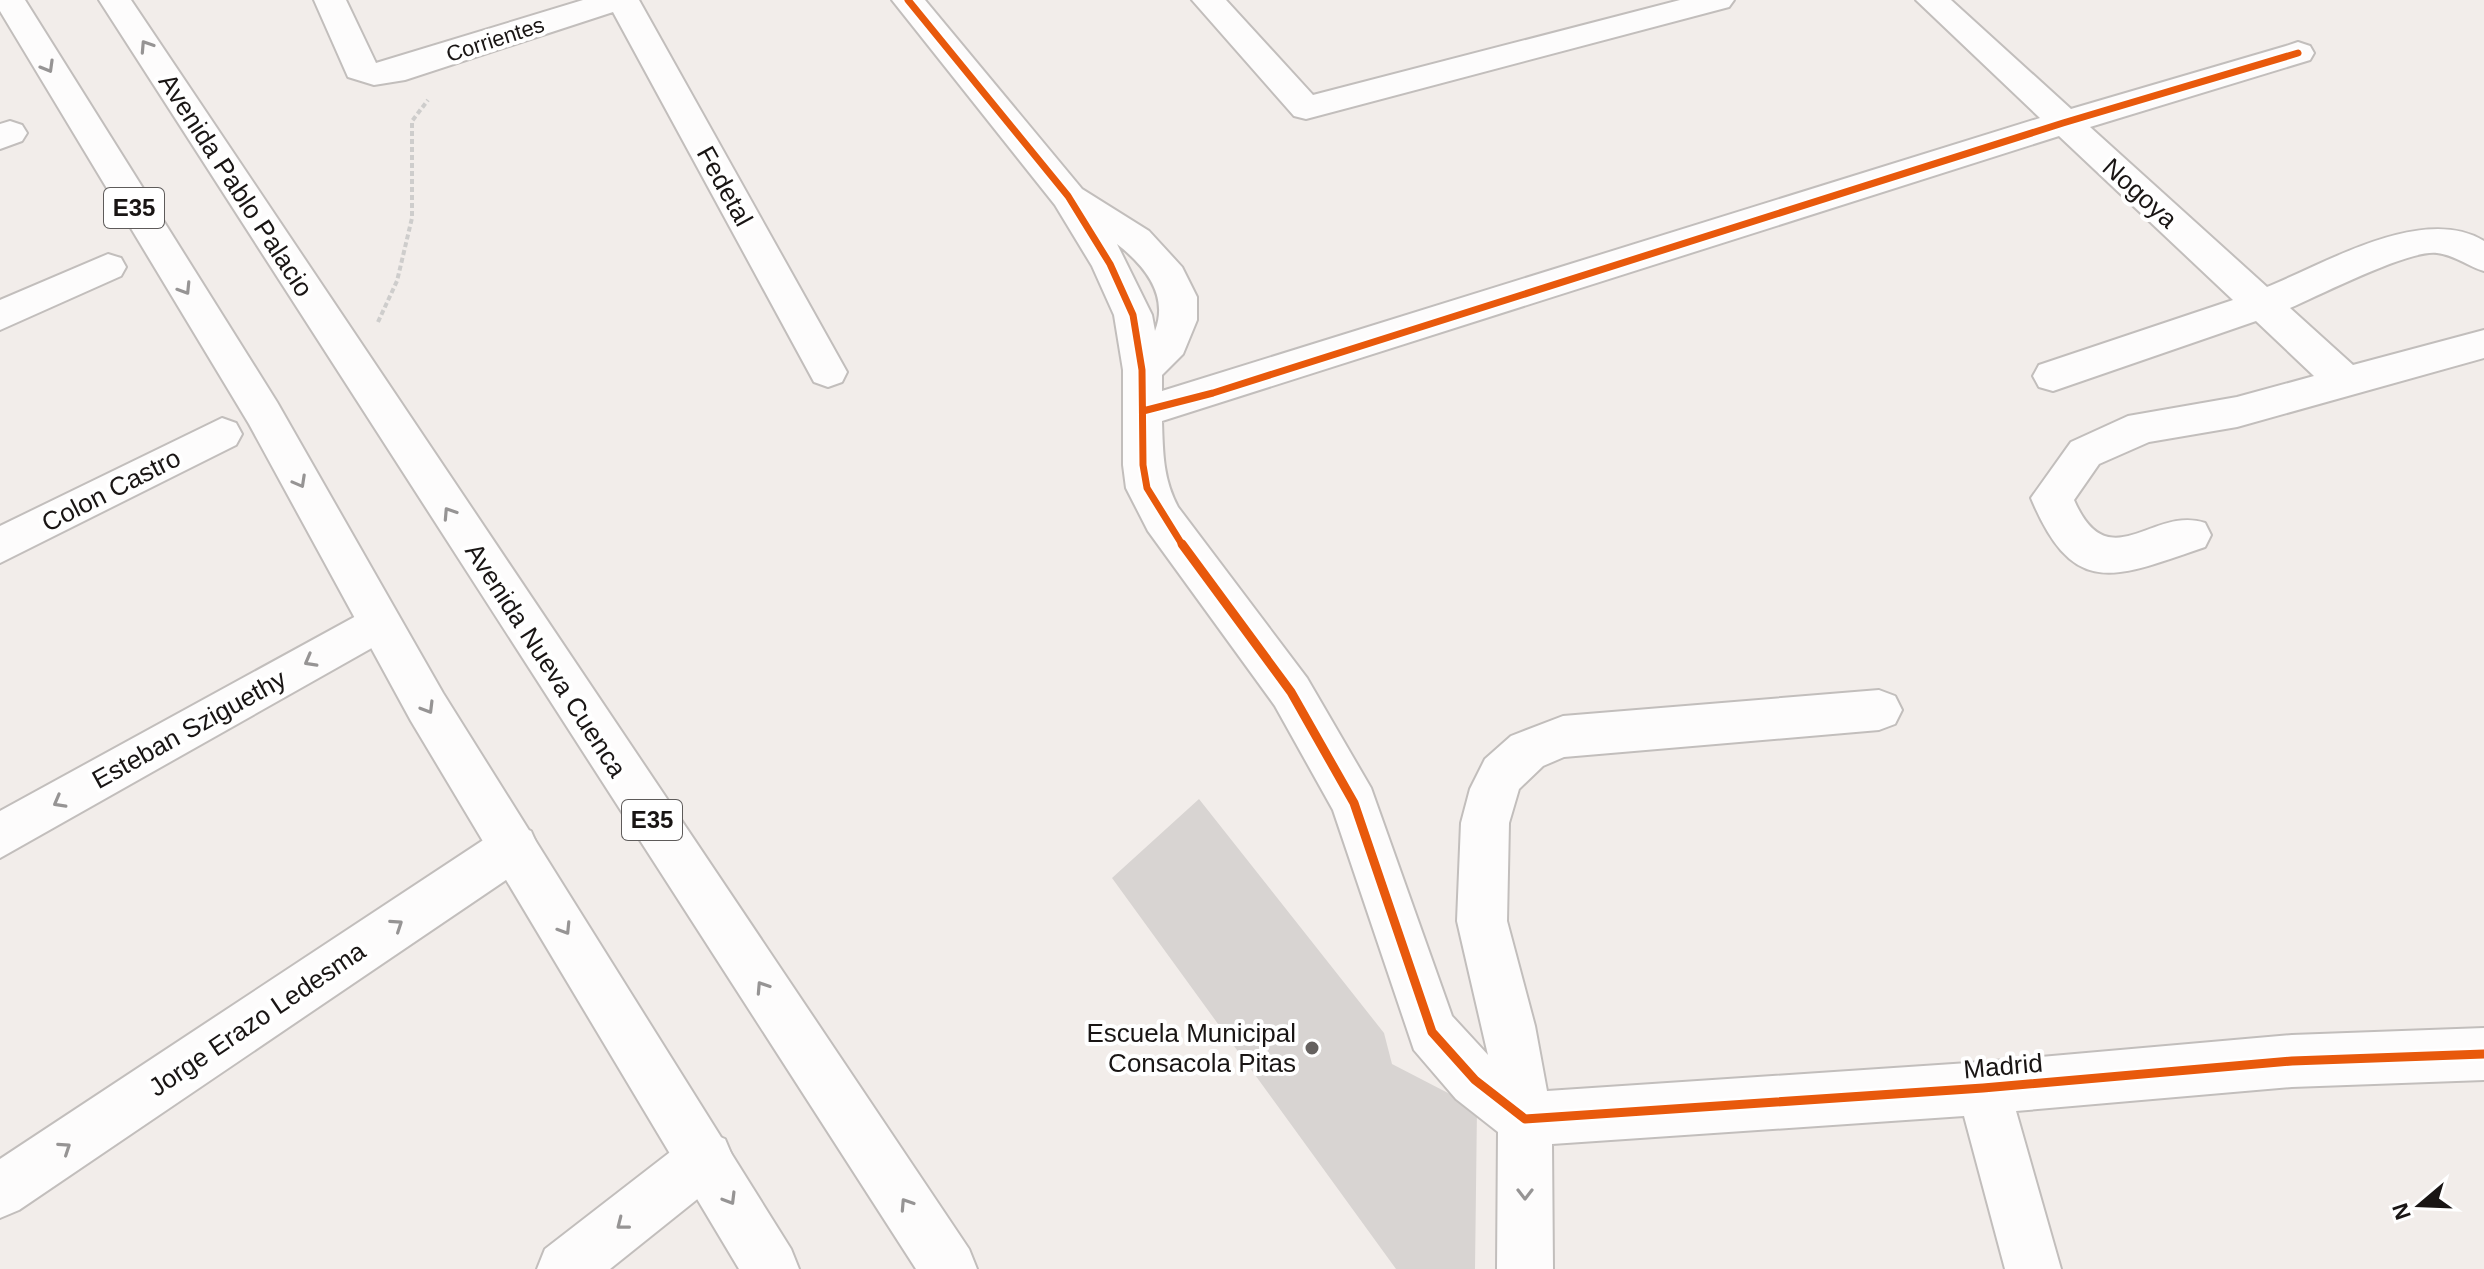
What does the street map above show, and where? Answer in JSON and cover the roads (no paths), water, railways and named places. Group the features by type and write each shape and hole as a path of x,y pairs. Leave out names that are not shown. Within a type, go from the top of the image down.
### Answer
{"main road":[{"name":"E35","path":"9,0 242,424 378,623 771,1269"},
{"name":"Avenida Pablo Palacio","path":"115,0 355,371"},
{"name":"Corrientes","path":"330,0 360,69 374,74 393,72 616,0"},
{"name":"Fedetal","path":"623,0 828,372"},
{"path":"908,0 1068,196 1110,264 1133,315 1142,390 1147,488 1163,519 1291,692 1354,803 1432,1032 1475,1080 1525,1119"},
{"path":"1208,0 1306,108 1718,0"},
{"name":"Nogoya","path":"1932,0 2348,384"},
{"path":"1142,390 1213,393 2063,123 2298,53"},
{"path":"1068,196 1121,227 1147,249 1171,276 1181,314 1168,345 1142,390"},
{"path":"2053,376 2263,304 2397,248 2433,239 2463,245 2484,258"},
{"path":"0,316 108,267"},
{"path":"2190,535 2114,558 2084,551 2063,530 2052,498 2085,453 2142,427 2237,412 2348,384 2484,344"},
{"name":"Avenida Nueva Cuenca","path":"355,371 949,1269"},
{"name":"Colon Castro","path":"0,546 242,424"},
{"name":"Esteban Sziguethy","path":"0,836 378,623"},
{"path":"1525,1269 1525,1119 1509,1026 1482,921 1485,823 1493,789 1502,774 1527,751 1563,737 1879,710"},
{"name":"Jorge Erazo Ledesma","path":"0,1191 514,847"},
{"name":"Madrid","path":"1525,1119 1983,1088 2292,1061 2484,1054"},
{"path":"1983,1088 2033,1269"},
{"path":"565,1269 706,1158"}],"place":[{"name":"Escuela Municipal Consacola Pitas","path":"1312,1048"}]}
